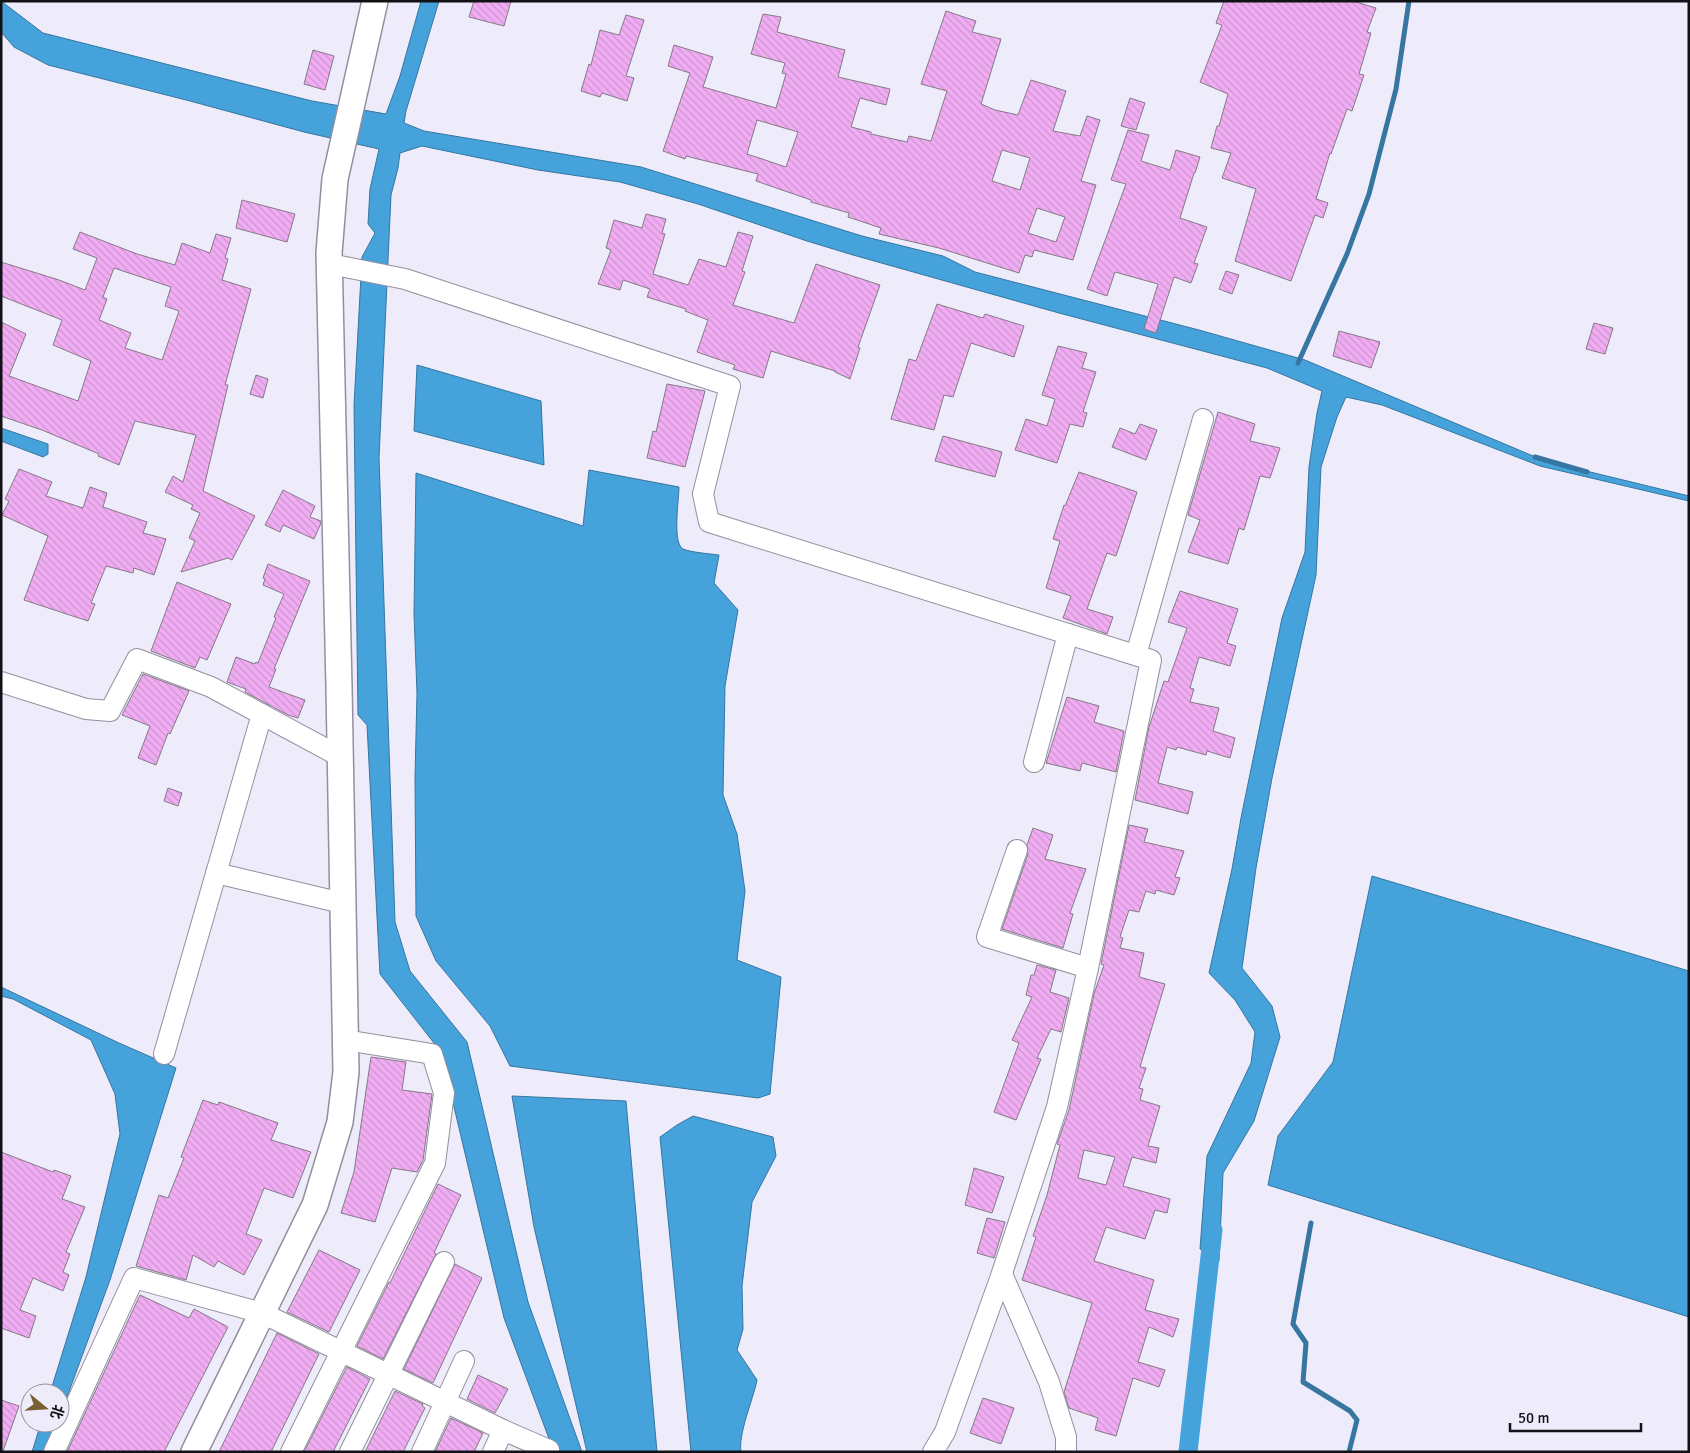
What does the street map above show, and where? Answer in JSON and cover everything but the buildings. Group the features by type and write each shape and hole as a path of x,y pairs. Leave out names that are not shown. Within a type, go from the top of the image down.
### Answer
{"street":[{"path":"194,1452 315,1205 340,1122 346,1072 329,253 335,180 375,1"},
{"path":"330,264 405,279 730,386 703,494 709,522 1151,660 1088,968 1057,1107 1002,1274 944,1432 933,1452"},
{"path":"1136,655 1203,419"},
{"path":"1034,762 1068,634"},
{"path":"1,682 86,709 110,711 137,659 211,686 340,757"},
{"path":"164,1054 262,714"},
{"path":"1017,850 987,937 1088,968"},
{"path":"216,874 342,903"},
{"path":"292,1452 435,1163 444,1093 432,1054 345,1040"},
{"path":"350,1452 444,1262"},
{"path":"1002,1274 1049,1382 1066,1437 1066,1452"},
{"path":"54,1452 134,1278 262,1313 503,1430 549,1450 548,1452"},
{"path":"422,1452 464,1361"},
{"path":"493,1452 503,1430"}],"water":[{"path":"1,1 43,33 312,101 386,114 400,76 421,1 439,1 404,123 424,131 641,167 862,236 943,256 975,272 1199,330 1305,360 1545,461 1689,496 1689,501 1540,466 1382,405 1346,397 1337,417 1321,467 1316,575 1272,778 1256,868 1242,968 1272,1006 1280,1037 1254,1121 1223,1173 1219,1261 1200,1249 1207,1156 1251,1063 1255,1032 1235,1000 1209,973 1232,869 1282,618 1305,552 1309,467 1322,391 1267,368 1059,313 853,255 698,204 620,182 538,170 422,146 400,153 391,195 379,458 395,922 410,971 467,1042 528,1302 582,1452 554,1452 504,1318 441,1052 380,974 367,725 358,715 354,405 362,257 375,233 368,224 370,189 379,149 304,132 48,65 14,47 1,32"},
{"path":"417,365 541,401 544,465 414,431"},
{"path":"1,428 48,444 48,454 43,457 1,441"},
{"path":"589,470 679,487 677,530 680,545 686,550 719,555 714,583 738,610 725,686 723,795 737,834 745,891 737,960 781,977 770,1094 758,1098 510,1066 490,1026 436,961 416,916 415,777 417,693 414,614 416,473 583,526"},
{"path":"1372,876 1689,971 1689,1317 1268,1185 1278,1136 1333,1062"},
{"path":"1,987 176,1068 110,1280 70,1389 70,1383 53,1383 86,1277 120,1134 115,1094 91,1040 13,999 1,996"},
{"path":"512,1096 626,1101 657,1452 587,1452 534,1227"},
{"path":"693,1116 773,1137 776,1156 752,1202 742,1286 743,1329 737,1350 757,1380 742,1436 741,1452 691,1452 660,1137"},
{"path":"38,1433 54,1433 47,1452 32,1452"}],"waterway":[{"path":"1298,363 1347,254 1369,194 1396,89 1409,1"},
{"path":"1535,457 1587,472"},
{"path":"1311,1223 1293,1324 1306,1343 1303,1382 1350,1411 1357,1420 1349,1452"},
{"path":"1188,1452 1213,1230"}]}
